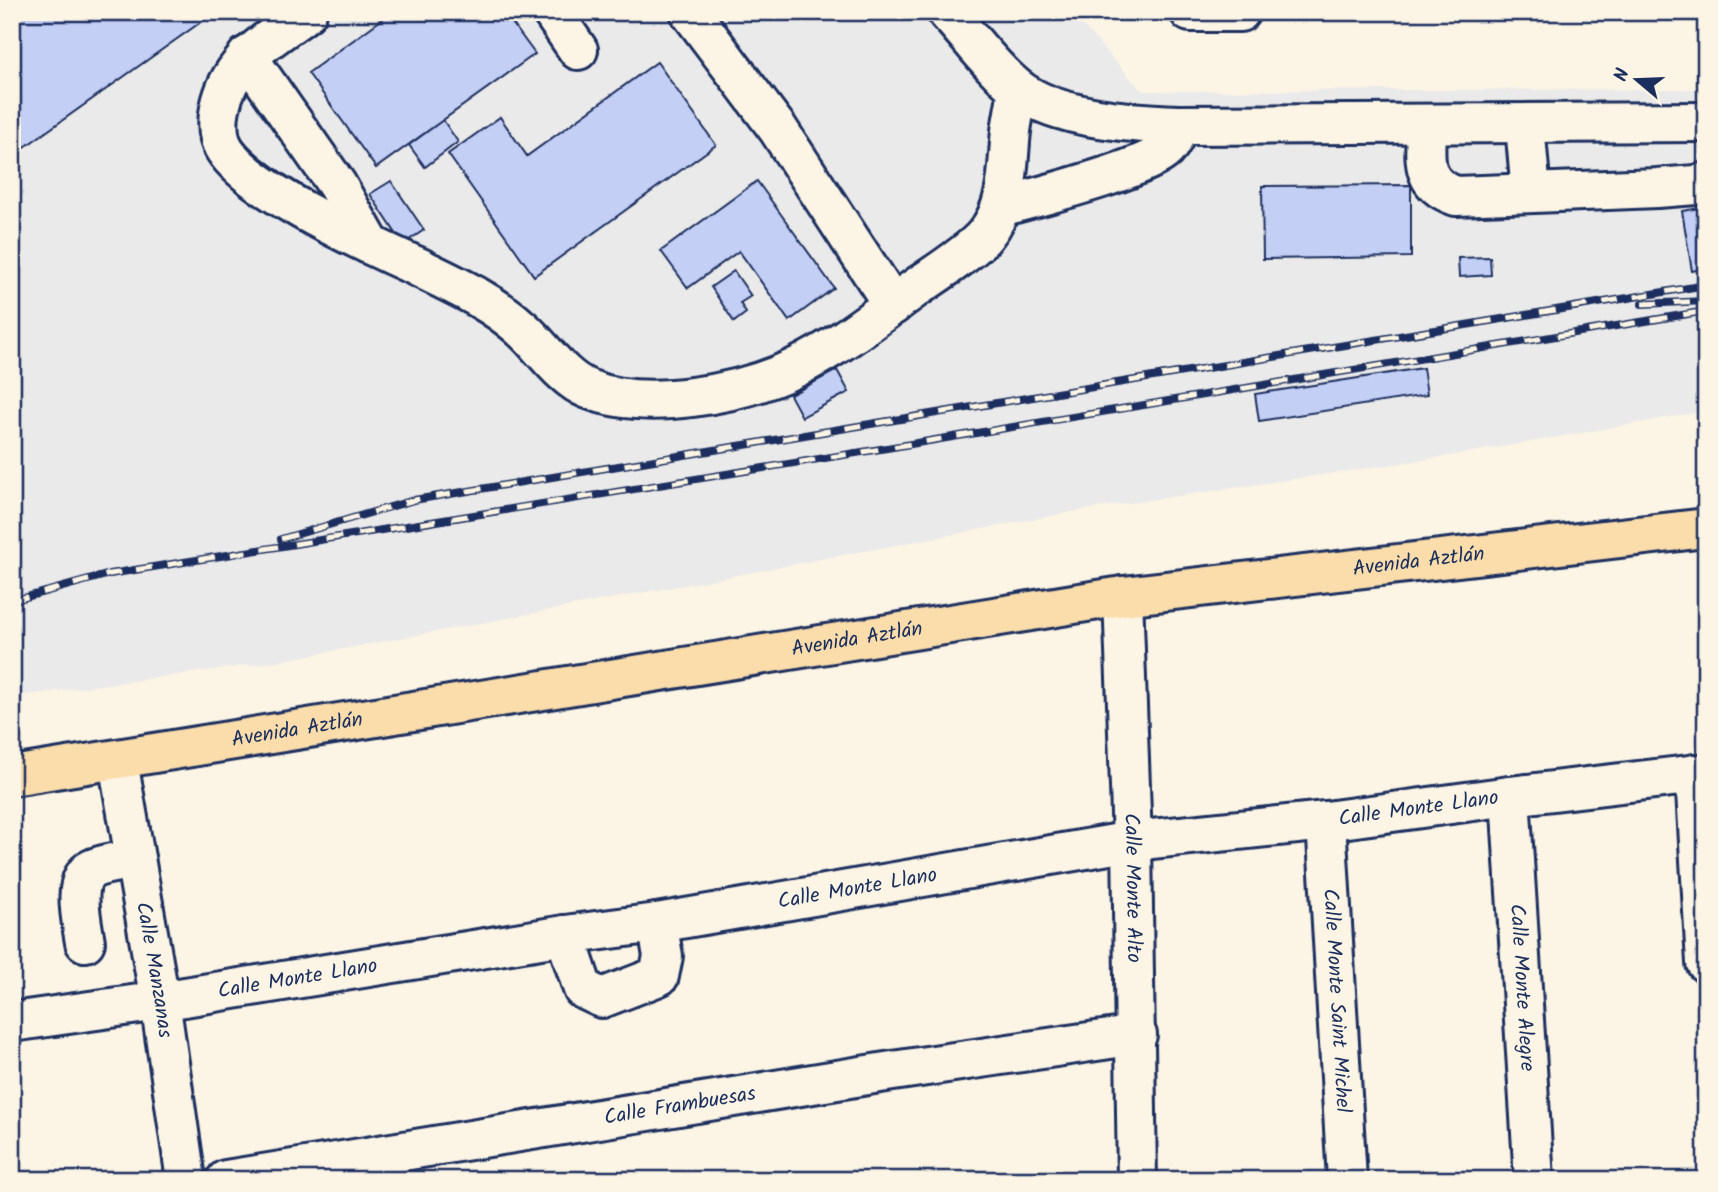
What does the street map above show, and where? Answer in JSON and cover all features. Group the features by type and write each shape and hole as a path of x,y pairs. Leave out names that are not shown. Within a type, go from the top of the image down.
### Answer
{"main road":[{"name":"Avenida Aztlán","path":"12,776 118,761 1123,596 1706,528"}],"street":[{"path":"307,12 247,57 224,88 219,115 220,140 247,174 270,191 371,245 472,293 522,328 563,371 584,388 625,399 706,395 794,368 853,334 985,236 1001,207 1007,183 1018,89"},
{"path":"552,12 578,50"},
{"path":"690,12 778,129 893,305"},
{"path":"947,12 1018,89 1042,103 1117,122 1179,125 1706,122"},
{"path":"1190,12 1240,12"},
{"path":"247,57 337,185 371,245"},
{"path":"1426,124 1426,169 1441,191 1456,196 1657,188 1706,182"},
{"path":"1001,207 1093,180 1151,159 1165,150 1179,125"},
{"path":"1525,125 1531,193"},
{"name":"Calle Monte Alto","path":"1123,596 1137,1035 1137,1180"},
{"name":"Calle Manzanas","path":"118,761 160,1001 186,1180"},
{"path":"1700,774 1706,962"},
{"name":"Calle Monte Llano","path":"12,1022 657,923 1132,842 1326,821 1700,774"},
{"name":"Calle Monte Alegre","path":"1510,796 1534,1180"},
{"name":"Calle Monte Saint Michel","path":"1326,821 1347,1180"},
{"path":"85,942 79,891 83,878 91,869 135,859"},
{"path":"565,935 583,989 601,998 659,976 663,956 657,923"},
{"name":"Calle Frambuesas","path":"226,1180 886,1072 1137,1035"}],"shaded area":[{"path":"12,12 1071,12 1142,91 1706,89 1706,411 1450,456 1083,510 274,662 12,697"}],"building":[{"path":"12,12 215,12 12,156"},
{"path":"392,12 504,12 535,54 376,168 308,73"},
{"path":"657,62 716,145 534,276 448,154 500,117 527,156"},
{"path":"443,120 458,142 425,167 409,145"},
{"path":"391,181 424,230 403,244 370,194"},
{"path":"757,181 834,288 789,321 739,251 688,288 661,251"},
{"path":"1411,185 1411,257 1263,259 1262,186"},
{"path":"1706,207 1706,268 1692,271 1682,211"},
{"path":"1490,257 1491,275 1459,277 1458,258"},
{"path":"734,271 751,296 740,303 746,313 734,322 711,287"},
{"path":"1423,368 1427,395 1259,421 1255,394"},
{"path":"837,370 849,392 802,417 790,395"}],"railway":[{"path":"281,539 414,500 1706,285"},
{"path":"1642,304 1706,301"},
{"path":"12,601 110,574 1706,311"}]}
